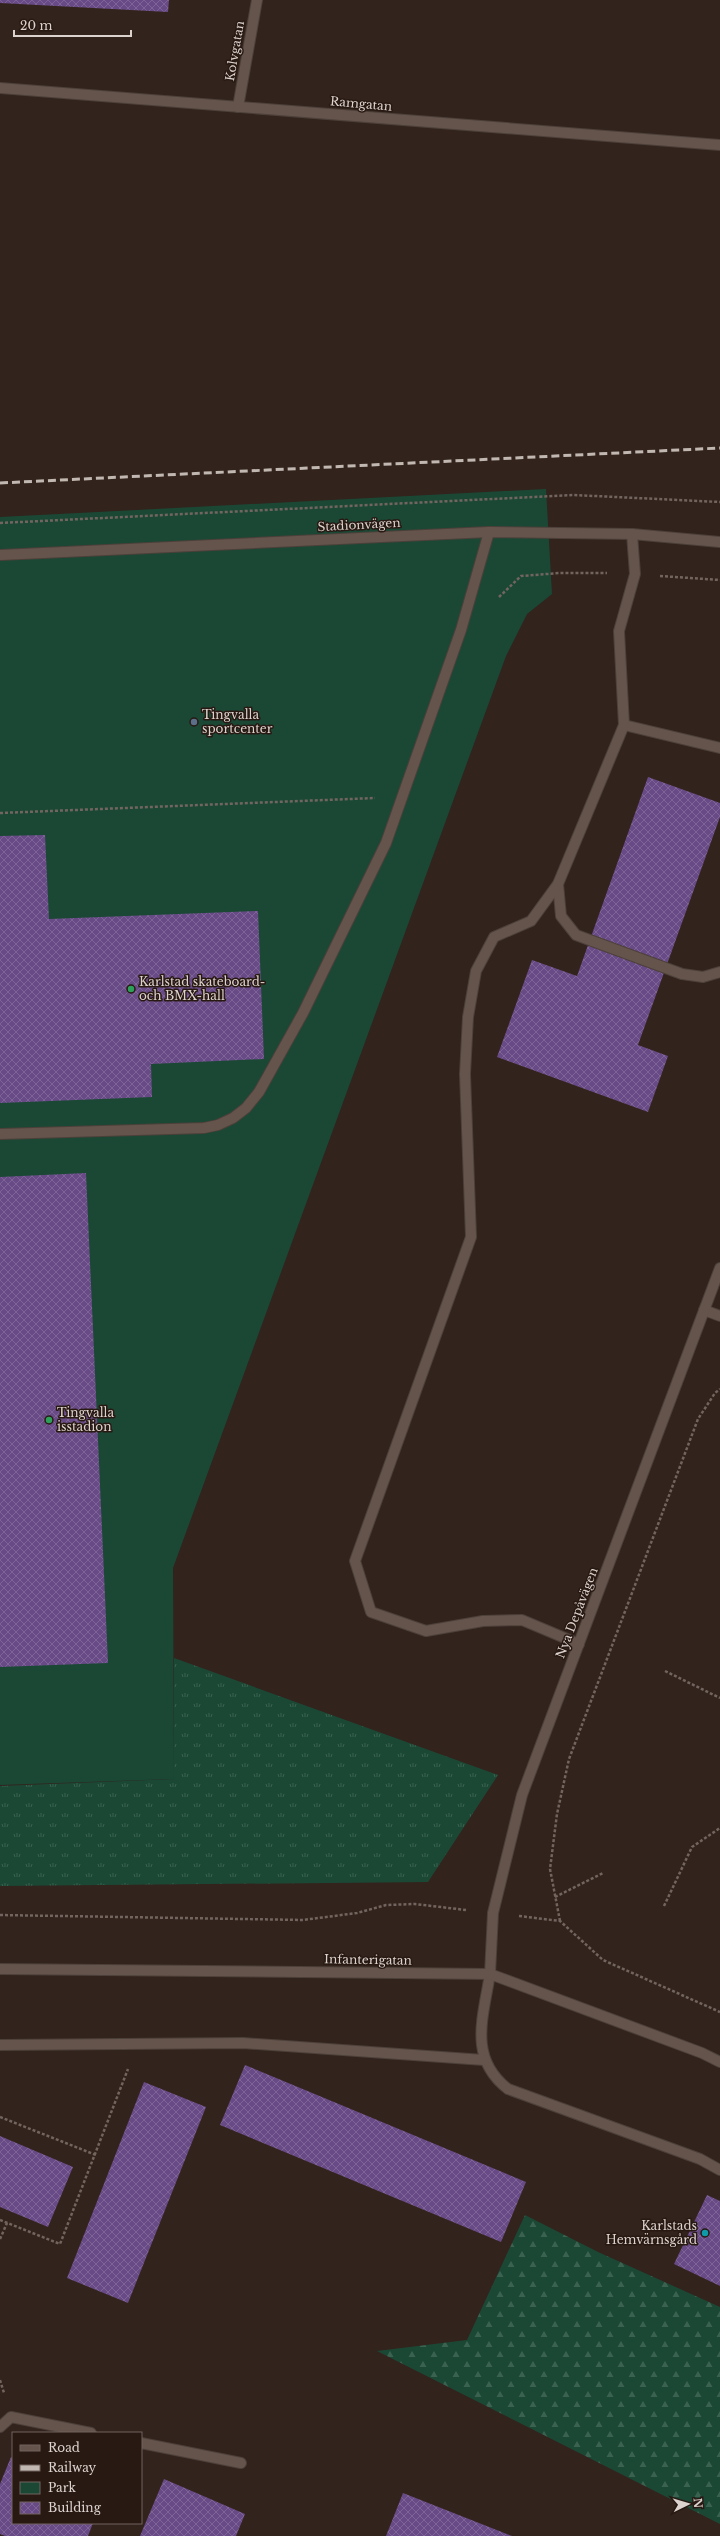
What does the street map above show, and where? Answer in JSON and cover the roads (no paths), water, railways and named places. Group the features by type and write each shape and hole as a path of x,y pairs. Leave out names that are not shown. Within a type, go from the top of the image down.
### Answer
{"street":[{"name":"Kolvgatan","path":"238,107 257,0"},
{"name":"Ramgatan","path":"0,88 720,145"},
{"name":"Stadionvägen","path":"0,554 489,532 632,534 720,542"},
{"path":"0,1134 204,1128 226,1122 246,1108 259,1092 303,1013 386,843 461,630 489,532"},
{"path":"579,1644 522,1620 483,1621 426,1631 371,1612 355,1561 471,1237 465,1074 468,1017 476,971 494,936 531,921 558,884 624,725 619,632 635,574 632,534"},
{"path":"624,725 720,748"},
{"path":"558,884 561,916 576,935 682,974 702,977 720,972"},
{"name":"Nya Depåvägen","path":"484,2060 481,2036 490,1974 494,1913 522,1795 720,1268"},
{"path":"704,1310 720,1316"},
{"name":"Infanterigatan","path":"0,1969 490,1974 695,2050 720,2062"},
{"path":"0,2045 243,2043 484,2060 494,2078 508,2089 700,2159 720,2170"},
{"path":"0,2427 11,2417 86,2432"},
{"path":"142,2443 241,2463"}],"railway":[{"path":"0,483 720,448"}],"place":[{"name":"Tingvalla sportcenter","path":"194,722"},
{"name":"Karlstad skateboard- och BMX-hall","path":"131,989"},
{"name":"Tingvalla isstadion","path":"49,1420"},
{"name":"Karlstads Hemvärnsgård","path":"705,2233"}]}
